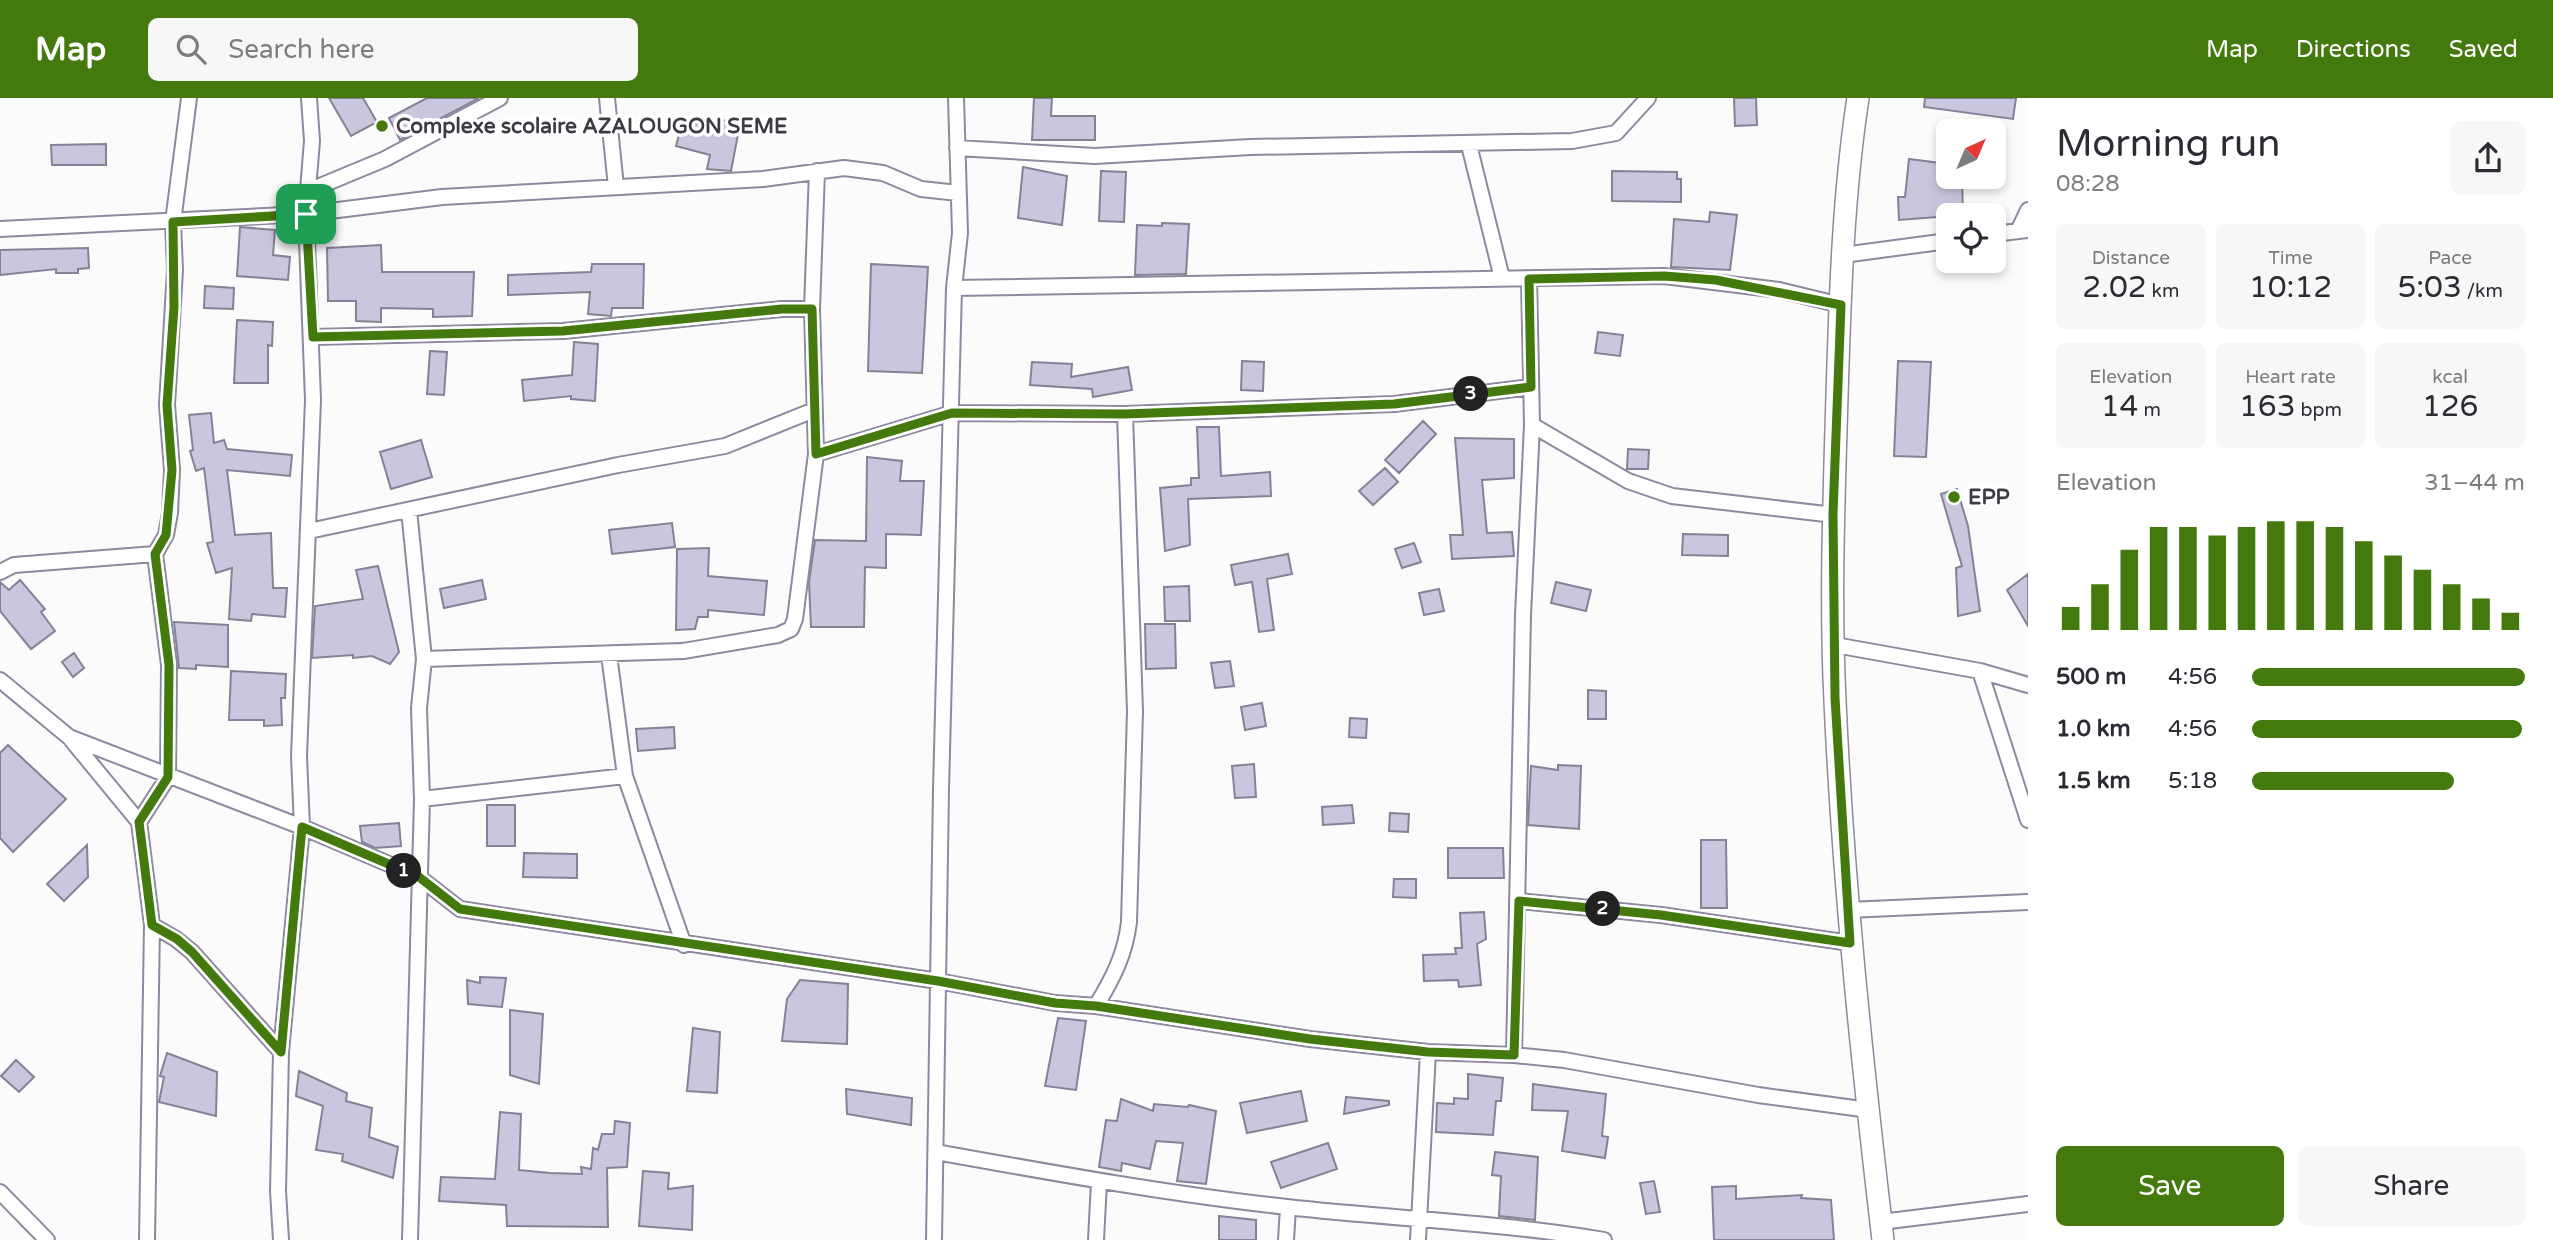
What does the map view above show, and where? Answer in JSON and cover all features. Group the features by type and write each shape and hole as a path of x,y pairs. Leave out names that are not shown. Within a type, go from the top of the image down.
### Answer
{"main road":[{"path":"1857,98 1843,255 1833,514 1835,698 1850,943 1882,1231"}],"street":[{"path":"139,822 168,777 169,665 155,554 166,535 172,481 167,405 174,307 173,222 189,98"},
{"path":"281,1240 278,1191 281,1052 302,827 299,756 309,531 307,485 313,400 313,337 306,214 312,141 309,98"},
{"path":"307,191 385,159 500,98"},
{"path":"607,98 616,187"},
{"path":"934,1240 954,288 960,233 956,98"},
{"path":"957,148 1096,156 1250,147 1469,145 1601,137 1616,133 1648,98"},
{"path":"1469,145 1502,278"},
{"path":"0,229 306,214 442,197 763,178 844,168 883,173 921,189 958,193"},
{"path":"424,659 683,651 778,635 790,629 795,619 816,454 812,309 817,171"},
{"path":"2023,230 2028,210"},
{"path":"1843,255 1936,243"},
{"path":"954,288 1664,276 1716,280 1841,305"},
{"path":"1514,1055 1523,615 1532,425 1529,279"},
{"path":"313,337 563,331 782,309 812,309"},
{"path":"816,454 952,413 1125,414 1394,404 1531,387"},
{"path":"309,531 618,465 726,446 814,410"},
{"path":"1096,1006 1116,974 1125,949 1129,922 1135,711 1125,414"},
{"path":"1532,425 1629,481 1672,496 1833,514"},
{"path":"409,510 424,659 419,708 422,799 410,1240"},
{"path":"0,572 14,565 155,554"},
{"path":"1835,645 1980,671 2028,685"},
{"path":"609,655 625,776 684,944"},
{"path":"1980,671 2028,820"},
{"path":"0,680 69,737 139,822 152,925 147,1240"},
{"path":"69,737 302,827 419,877 460,909 938,981 1055,1003 1096,1006 1310,1039 1428,1052 1514,1055 1869,1110"},
{"path":"422,799 625,776"},
{"path":"1519,901 1661,915 1850,943"},
{"path":"1848,910 2028,902"},
{"path":"152,925 177,939 192,952 281,1052"},
{"path":"1418,1240 1428,1052"},
{"path":"936,1152 1099,1182 1288,1208 1419,1218 1604,1240"},
{"path":"1096,1240 1099,1182"},
{"path":"0,1192 47,1240"},
{"path":"1882,1231 2028,1204"},
{"path":"1286,1240 1288,1208"}],"building":[{"path":"329,98 363,98 377,122 351,136"},
{"path":"427,98 479,98 400,140 389,118"},
{"path":"1034,98 1052,98 1051,116 1095,116 1095,140 1032,140"},
{"path":"1734,98 1756,98 1757,125 1735,126"},
{"path":"1925,98 2016,98 2013,119 1924,107"},
{"path":"717,119 740,124 731,171 707,169 710,155 676,146 683,120 715,128"},
{"path":"106,144 106,165 52,165 51,145"},
{"path":"1909,159 1936,162 1936,189 1962,189 1963,203 1936,203 1936,217 1899,220 1898,197 1905,197"},
{"path":"1023,167 1067,176 1062,225 1018,218"},
{"path":"1101,171 1126,172 1124,222 1099,221"},
{"path":"1612,171 1677,172 1677,179 1681,179 1681,202 1612,201"},
{"path":"1710,212 1737,215 1730,270 1671,267 1674,219 1709,222"},
{"path":"1162,223 1189,224 1186,274 1135,275 1137,225 1162,226"},
{"path":"240,227 275,230 273,255 290,257 288,280 237,276"},
{"path":"381,245 382,272 474,272 472,316 433,317 433,309 381,308 381,322 356,321 356,301 328,301 327,248"},
{"path":"88,248 89,268 78,269 78,273 56,273 56,269 0,275 0,250"},
{"path":"592,264 644,264 643,308 612,308 611,316 588,314 590,292 508,295 508,275 591,272"},
{"path":"871,264 928,267 922,373 868,371"},
{"path":"205,286 234,288 233,309 204,308"},
{"path":"237,320 273,322 272,346 268,345 268,383 234,383"},
{"path":"1598,332 1623,335 1620,356 1595,353"},
{"path":"574,342 598,344 595,401 571,399 571,396 524,401 522,380 572,375"},
{"path":"430,351 447,352 444,395 427,394"},
{"path":"1242,361 1264,362 1263,391 1241,390"},
{"path":"1898,361 1931,362 1926,457 1894,456"},
{"path":"1032,362 1072,364 1071,377 1128,367 1132,390 1093,397 1092,389 1030,385"},
{"path":"211,413 214,443 224,440 227,449 292,455 290,476 227,470 235,535 271,533 273,588 287,588 285,617 252,614 251,621 229,619 232,568 216,573 207,543 213,542 204,468 196,471 190,451 193,450 189,415"},
{"path":"1423,421 1436,434 1399,473 1385,460"},
{"path":"1197,427 1219,427 1221,476 1270,472 1271,496 1188,499 1190,545 1165,551 1160,488 1191,485 1191,478 1199,478"},
{"path":"1455,438 1514,439 1514,478 1482,480 1487,533 1512,532 1514,556 1452,559 1450,535 1463,535"},
{"path":"421,440 432,477 391,489 380,452"},
{"path":"1628,449 1649,450 1648,469 1627,469"},
{"path":"867,457 902,461 900,481 924,481 921,535 886,534 886,568 865,567 864,627 811,627 809,582 815,540 866,541"},
{"path":"1385,468 1398,482 1373,505 1359,491"},
{"path":"1957,489 1968,526 1980,611 1958,616 1956,568 1962,566 1941,494"},
{"path":"672,523 675,547 612,554 609,530"},
{"path":"1683,534 1728,535 1728,556 1682,555"},
{"path":"1414,543 1421,562 1402,568 1395,549"},
{"path":"709,548 708,576 767,581 764,615 708,610 708,617 698,617 695,629 676,630 677,549"},
{"path":"1288,554 1292,574 1267,579 1274,630 1259,632 1252,582 1235,585 1231,565"},
{"path":"378,566 399,652 390,664 372,656 312,658 315,606 363,599 356,570"},
{"path":"2028,574 2028,626 2007,590"},
{"path":"20,580 45,609 41,612 55,631 31,649 0,611 0,582 9,590"},
{"path":"482,580 486,599 444,608 440,589"},
{"path":"1556,582 1591,590 1586,611 1551,603"},
{"path":"1189,586 1190,621 1165,621 1164,587"},
{"path":"1439,589 1444,611 1424,615 1419,593"},
{"path":"174,622 228,625 228,667 196,665 196,669 179,668"},
{"path":"1145,624 1175,624 1176,668 1146,669"},
{"path":"74,653 84,668 73,677 62,662"},
{"path":"1230,661 1234,686 1215,688 1211,663"},
{"path":"231,671 286,674 285,698 281,698 282,725 264,726 264,720 229,720"},
{"path":"1588,690 1606,691 1606,719 1588,719"},
{"path":"1262,703 1266,726 1245,730 1241,707"},
{"path":"1350,718 1367,719 1366,738 1349,737"},
{"path":"674,727 675,748 638,751 636,729"},
{"path":"8,745 66,799 13,852 0,838 0,753"},
{"path":"1254,764 1256,797 1235,798 1232,766"},
{"path":"1558,765 1581,766 1579,829 1528,825 1531,766 1558,770"},
{"path":"487,805 515,805 515,846 487,846"},
{"path":"1352,805 1354,823 1323,825 1322,807"},
{"path":"1390,813 1409,814 1408,832 1389,831"},
{"path":"399,823 401,846 375,848 362,842 360,826"},
{"path":"1701,840 1726,840 1727,908 1701,908"},
{"path":"87,845 88,877 64,901 47,884"},
{"path":"1448,848 1503,848 1504,878 1448,878"},
{"path":"524,853 577,854 577,878 523,877"},
{"path":"1394,879 1416,879 1416,898 1393,897"},
{"path":"1484,912 1486,939 1477,944 1481,985 1459,987 1458,980 1424,981 1423,955 1456,954 1455,948 1462,948 1460,913"},
{"path":"480,977 506,978 502,1007 468,1004 467,980 480,983"},
{"path":"800,980 848,984 847,1044 782,1041 787,999"},
{"path":"510,1010 543,1014 539,1084 510,1075"},
{"path":"1058,1018 1086,1021 1076,1090 1045,1086"},
{"path":"693,1028 720,1032 717,1093 687,1091"},
{"path":"167,1053 217,1072 216,1116 159,1102 164,1077 160,1076"},
{"path":"16,1060 34,1077 19,1092 1,1076"},
{"path":"299,1071 347,1093 346,1101 372,1108 369,1137 398,1147 393,1178 342,1161 343,1154 316,1150 323,1106 296,1096"},
{"path":"1468,1074 1503,1078 1501,1101 1496,1101 1493,1135 1436,1132 1437,1103 1454,1104 1454,1098 1468,1099"},
{"path":"1533,1084 1606,1094 1602,1136 1608,1137 1605,1158 1562,1151 1568,1111 1532,1110"},
{"path":"846,1089 912,1098 911,1125 847,1114"},
{"path":"1301,1091 1307,1121 1247,1133 1240,1103"},
{"path":"1346,1097 1389,1101 1389,1105 1344,1114"},
{"path":"1121,1099 1153,1111 1154,1104 1189,1105 1216,1111 1206,1184 1177,1181 1183,1143 1156,1141 1150,1169 1122,1163 1121,1171 1099,1167 1106,1120 1117,1121"},
{"path":"500,1112 521,1114 519,1170 550,1173 582,1174 581,1167 591,1169 593,1148 598,1150 602,1134 614,1134 615,1121 630,1123 627,1167 607,1168 608,1227 507,1226 506,1205 439,1201 441,1177 495,1179"},
{"path":"1328,1143 1337,1169 1281,1188 1271,1162"},
{"path":"1495,1152 1538,1157 1535,1220 1499,1216 1501,1176 1492,1175"},
{"path":"643,1171 669,1173 668,1189 693,1186 692,1230 639,1226"},
{"path":"1654,1181 1660,1212 1646,1214 1640,1183"},
{"path":"1736,1186 1736,1199 1802,1195 1801,1198 1831,1200 1834,1240 1714,1240 1712,1187"},
{"path":"1219,1216 1256,1220 1256,1240 1219,1240"}],"place":[{"name":"Complexe scolaire AZALOUGON SEME","path":"382,126"},
{"name":"EPP","path":"1954,497"}],"route":[{"path":"306,214 313,337 563,331 800,307 812,309 816,454 911,423 952,413 1125,414 1394,404 1531,387 1529,279 1664,276 1716,280 1779,290 1841,305 1833,514 1835,698 1850,943 1661,915 1519,901 1514,1055 1428,1052 1310,1039 1096,1006 1055,1003 938,981 460,909 419,877 302,827 281,1052 192,952 177,939 152,925 139,822 168,777 169,665 155,554 166,535 170,513 172,470 167,405 174,307 173,222 306,214"}]}
